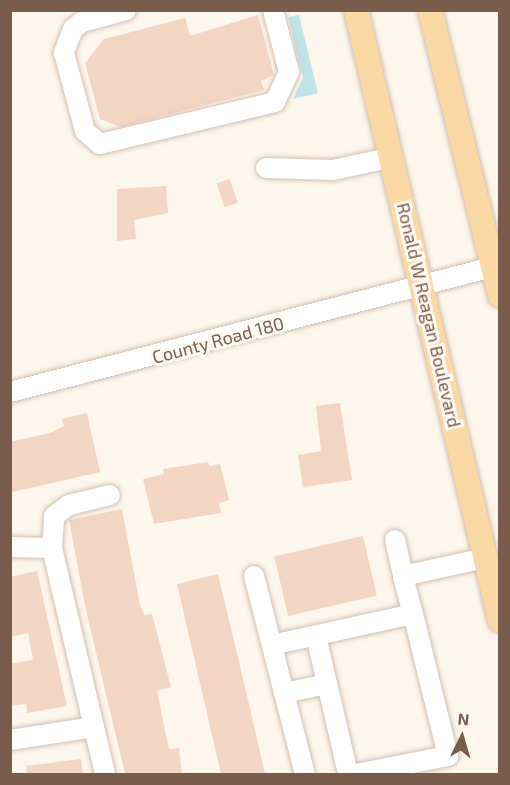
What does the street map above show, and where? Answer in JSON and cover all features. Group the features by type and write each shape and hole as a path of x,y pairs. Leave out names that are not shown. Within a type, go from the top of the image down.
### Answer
{"main road":[{"name":"Ronald W Reagan Boulevard","path":"356,10 423,283 500,620"},
{"path":"430,10 496,266 500,296"}],"street":[{"path":"126,10 82,22 73,29 64,52 85,131 100,144 275,102 289,72 273,10"},
{"path":"266,168 333,170 393,157"},
{"name":"County Road 180","path":"10,392 423,283 496,266"},
{"path":"105,774 52,548 54,516 69,505 110,495"},
{"path":"356,774 448,756 395,540"},
{"path":"10,547 52,548"},
{"path":"403,576 485,558"},
{"path":"254,576 305,774"},
{"path":"272,645 413,614"},
{"path":"316,636 348,774"},
{"path":"284,693 327,684"},
{"path":"10,740 94,727"}],"water":[{"path":"299,15 318,93 293,99 303,78 288,17"}],"building":[{"path":"258,15 274,75 261,81 264,90 120,127 100,119 85,63 104,39 185,18 190,36"},
{"path":"230,179 238,203 224,207 217,183"},
{"path":"166,186 168,213 134,220 136,239 117,241 117,189"},
{"path":"340,403 352,480 303,487 298,455 321,451 316,406"},
{"path":"87,413 100,472 12,492 10,442 50,433 64,426 62,419"},
{"path":"208,462 210,466 220,464 229,500 219,503 221,513 154,524 143,479 164,474 163,469"},
{"path":"122,509 140,605 144,615 152,614 171,687 157,691 169,749 179,748 182,774 125,774 85,606 69,520"},
{"path":"363,536 377,595 288,616 274,556"},
{"path":"37,571 67,706 27,713 26,704 10,706 10,664 33,660 28,633 10,637 10,577"},
{"path":"218,574 265,774 221,774 177,584"},
{"path":"81,759 83,774 27,774 26,766"}]}
